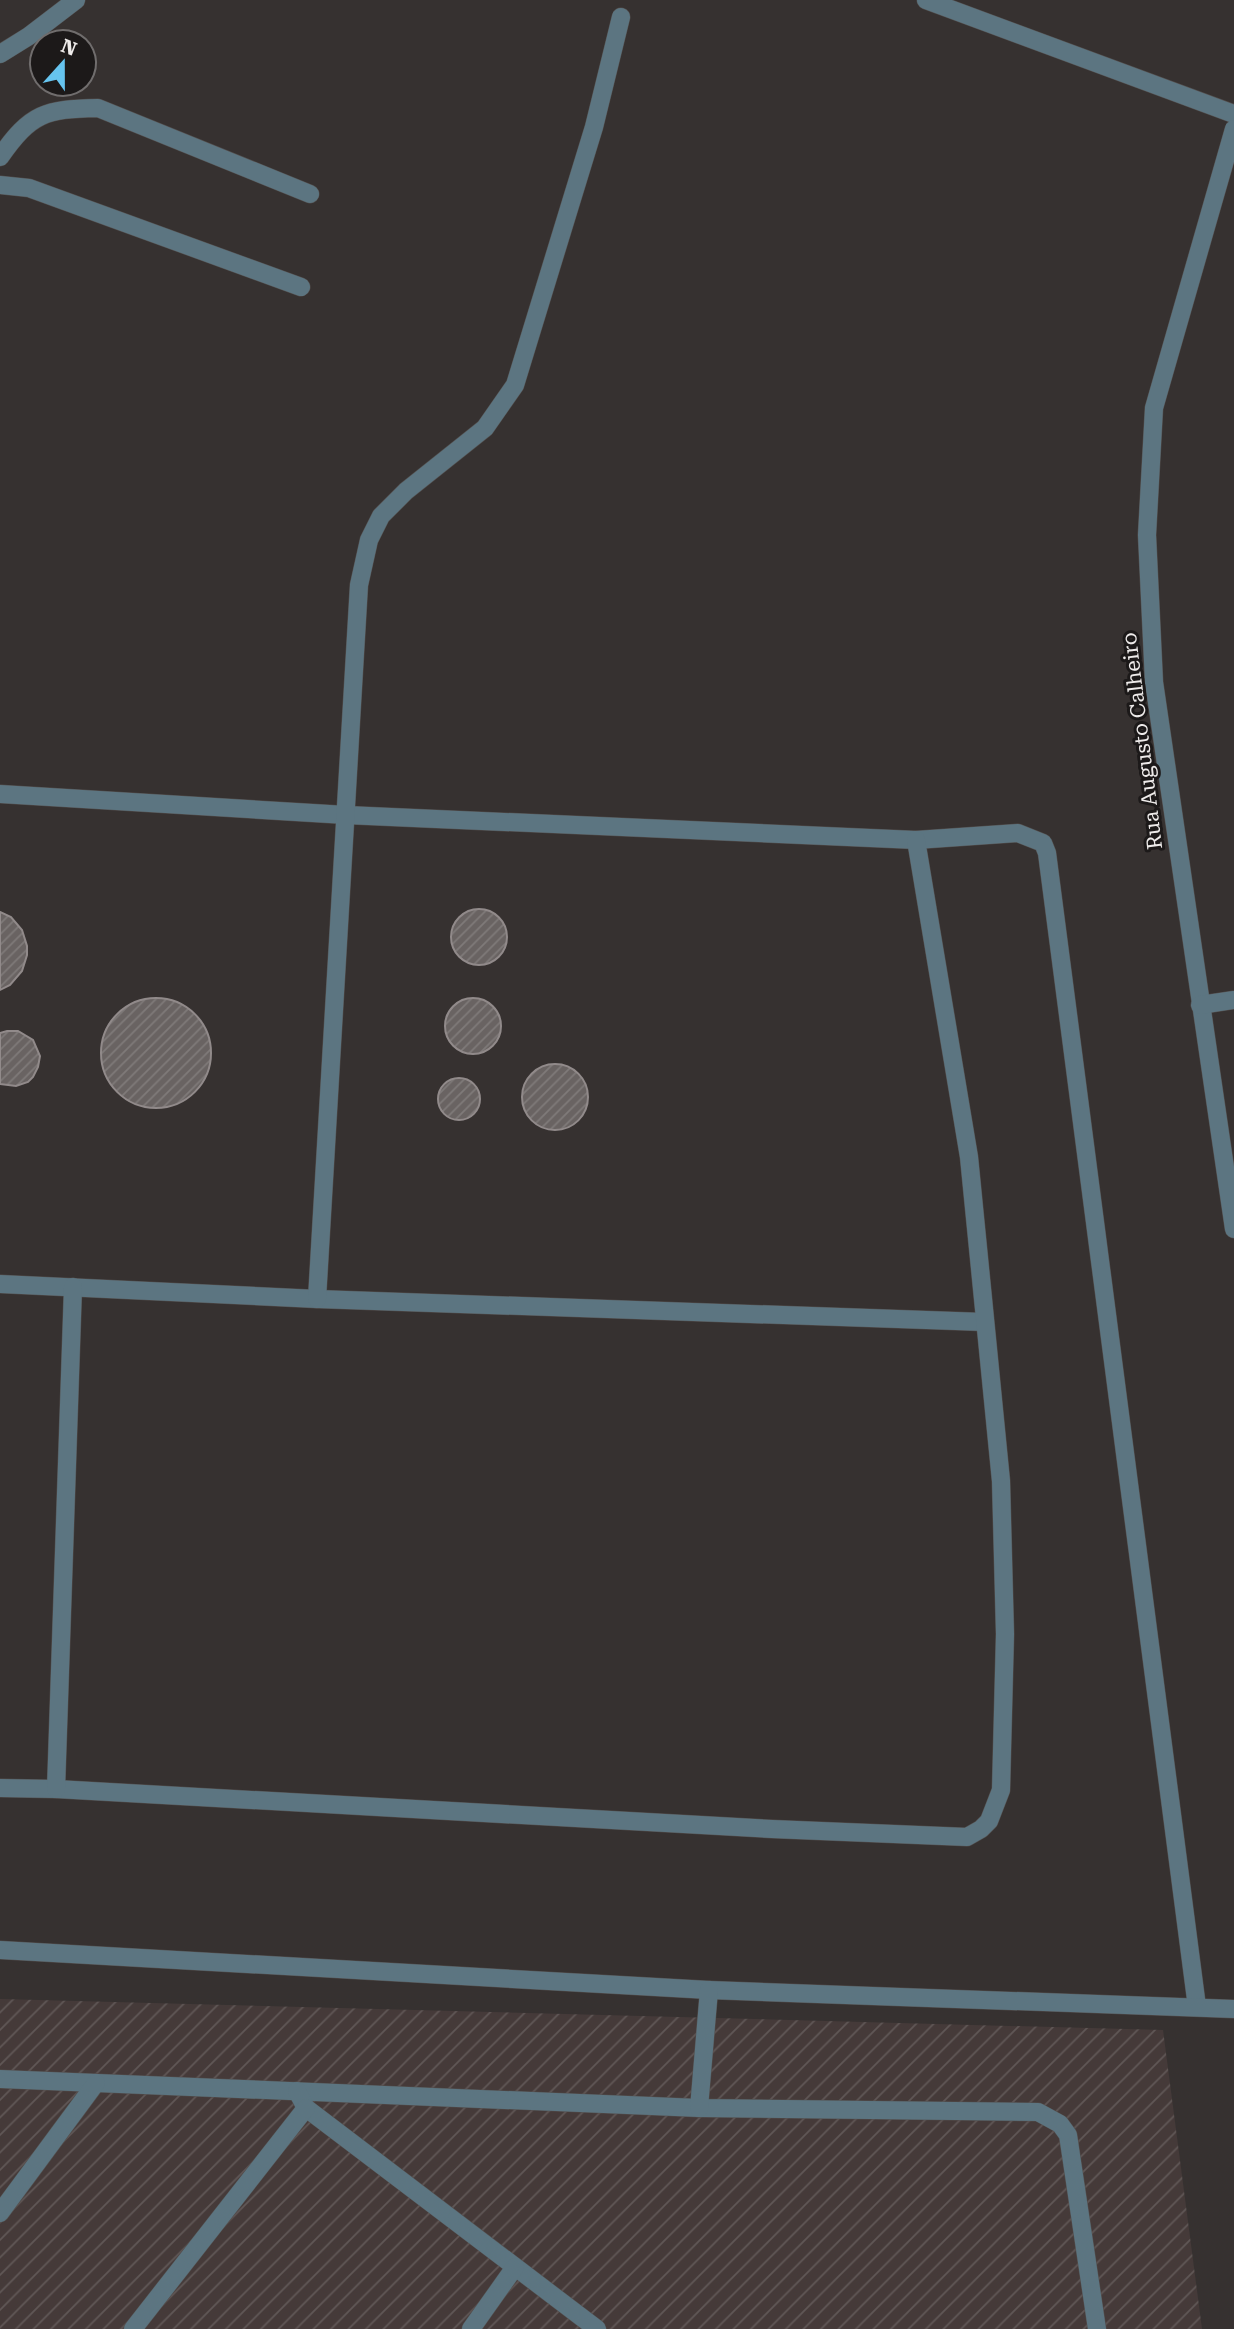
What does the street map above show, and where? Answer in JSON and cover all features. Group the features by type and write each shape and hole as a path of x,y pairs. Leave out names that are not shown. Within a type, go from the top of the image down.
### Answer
{"street":[{"path":"0,54 29,36 76,0"},
{"path":"926,0 1234,114"},
{"path":"317,1299 359,585 369,540 382,516 407,491 485,428 515,384 594,127 621,17"},
{"path":"0,157 27,123 60,109 98,108 310,194"},
{"name":"Rua Augusto Calheiro","path":"1234,129 1154,408 1147,535 1154,682 1234,1229"},
{"path":"0,185 29,188 300,287"},
{"path":"0,794 346,814 916,840 1018,833 1043,843 1047,853 1197,2007"},
{"path":"0,1788 967,1837 989,1821 1001,1790 1005,1634 1001,1482 969,1157 916,840"},
{"path":"1200,1005 1234,1000"},
{"path":"0,1284 317,1299 984,1322"},
{"path":"56,1789 73,1287"},
{"path":"0,1950 709,1990 1234,2009"},
{"path":"699,2108 709,1990"},
{"path":"0,2079 699,2108 1027,2110 1049,2117 1060,2124 1068,2135 1097,2329"},
{"path":"0,2213 96,2083"},
{"path":"297,2091 306,2108 597,2329"},
{"path":"133,2329 306,2108"},
{"path":"471,2329 515,2267"}],"shaded area":[{"path":"0,1999 1163,2030 1202,2329 0,2329"}],"building":[{"path":"479,909 490,911 499,917 505,926 505,948 499,957 490,963 479,965 468,963 459,957 453,948 451,937 453,926 459,917 468,911"},
{"path":"0,912 11,917 22,930 27,955 22,971 10,985 0,990"},
{"path":"156,998 177,1003 195,1014 206,1032 211,1053 206,1074 195,1092 177,1103 156,1108 135,1103 117,1092 106,1074 101,1053 106,1032 117,1014 135,1003"},
{"path":"473,998 484,1000 493,1006 499,1015 499,1037 493,1046 484,1052 473,1054 462,1052 453,1046 447,1037 445,1026 447,1015 453,1006 462,1000"},
{"path":"18,1031 33,1040 40,1056 33,1077 16,1086 0,1084 0,1033"},
{"path":"549,1064 561,1064 573,1069 583,1079 588,1097 586,1110 573,1125 561,1130 549,1130 537,1125 527,1115 522,1103 522,1091 527,1079 537,1069"},
{"path":"459,1078 474,1084 480,1099 474,1114 459,1120 444,1114 438,1099 444,1084"}]}
